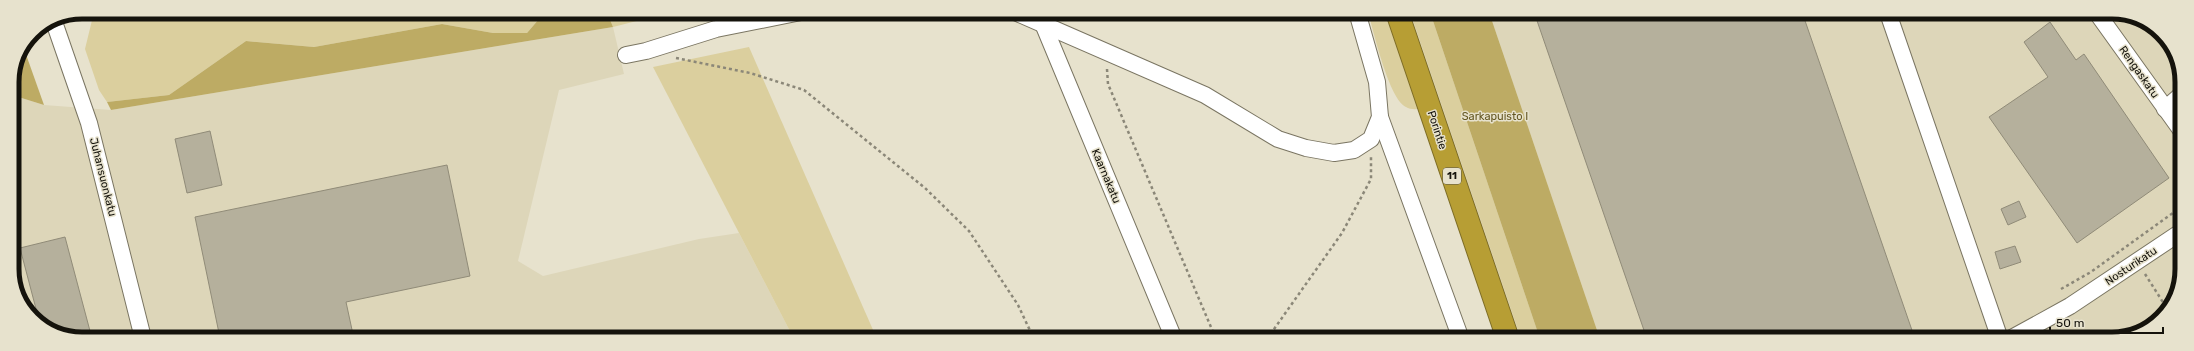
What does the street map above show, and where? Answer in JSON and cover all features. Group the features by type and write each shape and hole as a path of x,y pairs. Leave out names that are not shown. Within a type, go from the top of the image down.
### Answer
{"highway":[{"name":"Porintie","path":"1399,19 1506,332"}],"street":[{"path":"626,55 646,51 716,28 764,19"},
{"name":"Kaarnakatu","path":"1041,19 1171,332"},
{"path":"1043,19 1107,52 1205,95 1278,139 1306,148 1334,153 1354,150 1371,140 1380,117"},
{"path":"1359,19 1377,82 1380,117 1458,332"},
{"path":"1890,19 1998,332"},
{"name":"Rengaskatu","path":"2101,19 2175,122"},
{"name":"Juhansuonkatu","path":"54,26 89,123 141,332"},
{"path":"2165,109 2175,100"},
{"name":"Nosturikatu","path":"2022,332 2101,287 2175,236"}],"path":[{"path":"646,51 705,65 750,73 804,90 924,188 969,231 1018,305 1031,332"},
{"path":"1107,52 1108,84 1213,332"},
{"path":"1272,332 1342,233 1371,178 1371,140"},
{"path":"2062,289 2091,272 2175,211"},
{"path":"2136,264 2152,282 2165,304"}],"shaded area":[{"path":"92,19 539,19 527,33 493,33 442,24 314,47 246,41 169,95 107,102 99,90 85,49"},
{"path":"610,19 644,19 613,27"},
{"path":"1370,19 1390,19 1421,109 1408,108 1400,101 1388,79"},
{"path":"1412,19 1432,19 1538,332 1519,332"},
{"path":"1491,19 2112,19 2129,21 2140,25 2154,35 2167,50 2174,69 2175,82 2174,278 2172,290 2162,308 2154,316 2136,327 2125,331 2112,332 1598,332"},
{"path":"613,27 624,74 559,90 518,261 543,276 699,239 739,233 790,332 82,332 65,330 47,321 32,308 27,301 20,282 19,97 44,105 111,110"},
{"path":"749,47 874,332 790,332 653,67"}],"green space":[{"path":"539,19 610,19 613,27 111,110 107,102 169,95 246,41 314,47 442,24 493,33 527,33"},
{"name":"Sarkapuisto I","path":"1432,19 1491,19 1598,332 1538,332"},
{"path":"26,54 44,105 19,97 20,69"}],"building":[{"path":"1536,19 1804,19 1913,332 1645,332"},
{"path":"2050,22 2076,60 2084,54 2169,178 2077,243 1989,117 2048,77 2024,42"},
{"path":"210,131 222,185 187,193 175,139"},
{"path":"447,165 470,276 346,302 352,332 219,332 195,217"},
{"path":"2019,201 2026,217 2008,225 2001,209"},
{"path":"65,237 90,331 82,332 65,330 47,321 37,313 20,248"},
{"path":"2015,246 2021,262 2000,269 1995,252"}]}
